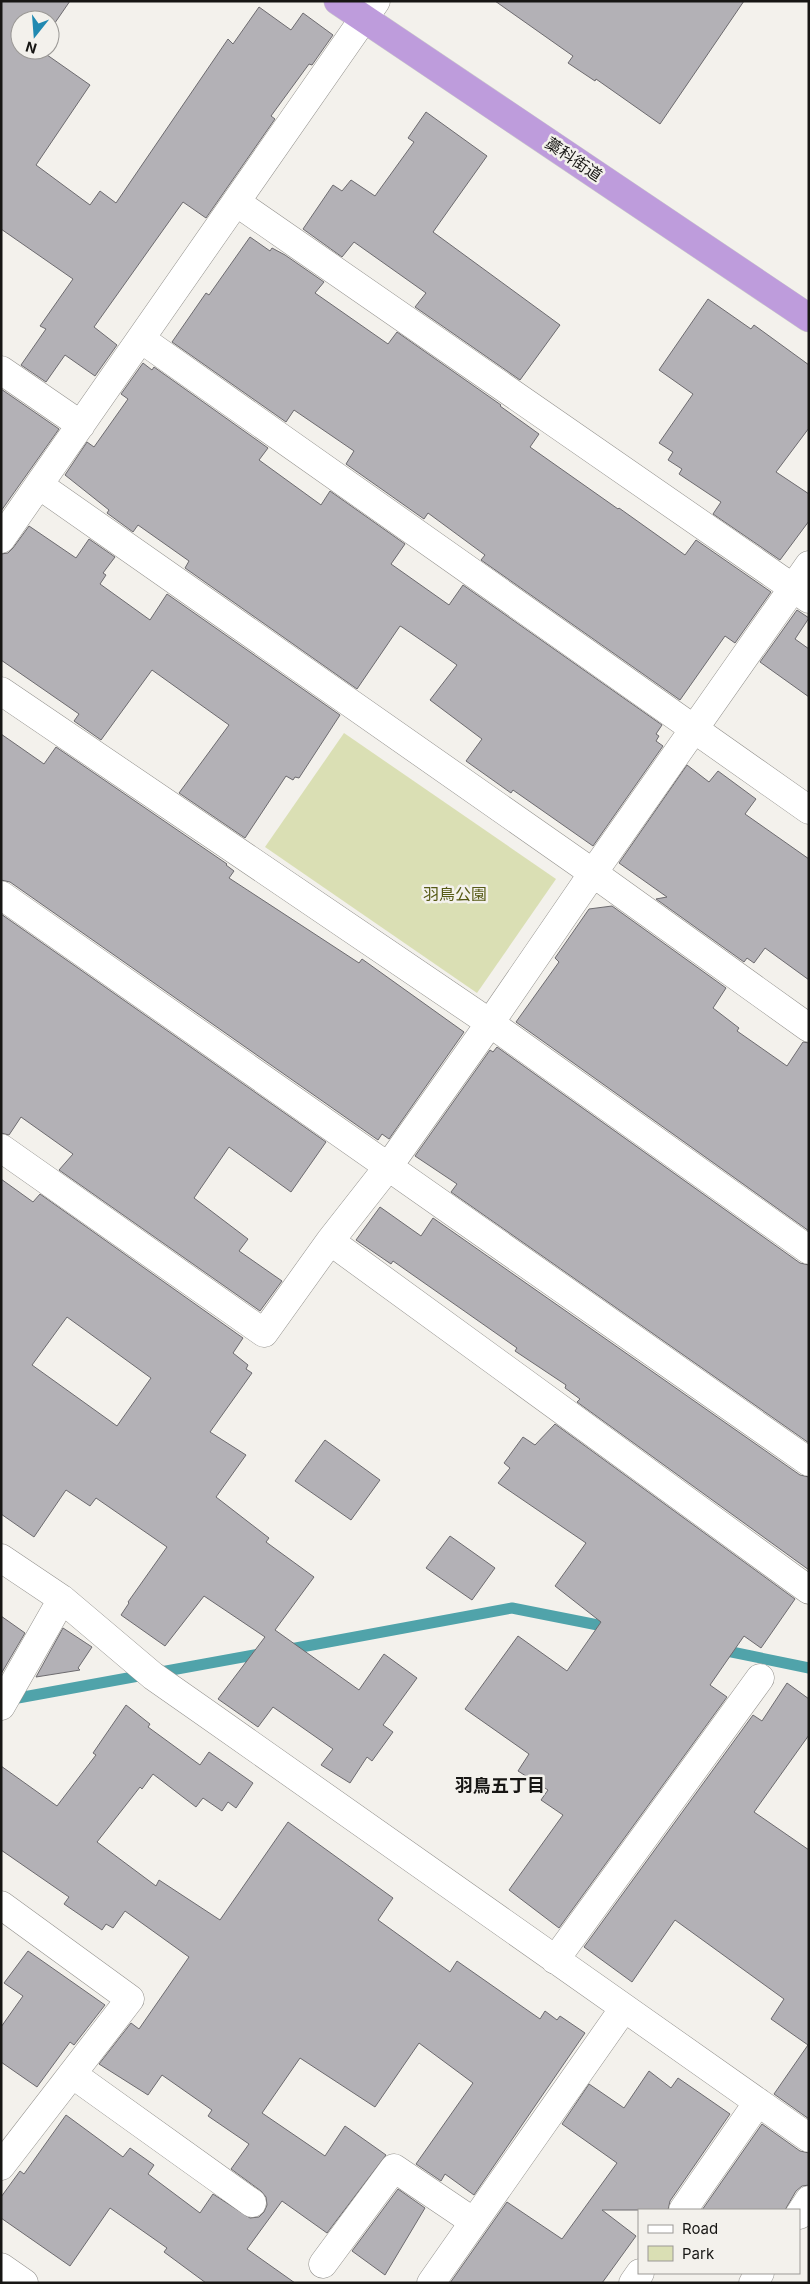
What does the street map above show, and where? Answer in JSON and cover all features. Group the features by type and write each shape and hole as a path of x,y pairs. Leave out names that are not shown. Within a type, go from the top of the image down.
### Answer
{"highway":[{"name":"藁科街道","path":"338,1 370,10 809,318"}],"street":[{"path":"1,540 370,10"},
{"path":"236,202 801,594"},
{"path":"141,339 809,810"},
{"path":"1,370 81,426"},
{"path":"39,485 593,873 809,1028"},
{"path":"2,1149 264,1333 330,1241 388,1167 694,728 801,594 809,565"},
{"path":"1,691 490,1023 809,1250"},
{"path":"1,895 809,1462"},
{"path":"330,1241 809,1590"},
{"path":"1,1558 62,1599 160,1681 809,2138"},
{"path":"1,1706 62,1599"},
{"path":"556,1960 760,1678"},
{"path":"1,1905 130,1999 1,2166"},
{"path":"431,2283 624,2008"},
{"path":"72,2074 252,2203"},
{"path":"684,2209 758,2102"},
{"path":"323,2264 394,2168 474,2222"},
{"path":"800,2214 809,2200"},
{"path":"1,2266 24,2283"}],"green space":[{"name":"羽鳥公園","path":"344,733 556,879 477,993 265,847"}],"building":[{"path":"1,1 70,1 60,16 60,10 10,10 10,60 54,60 90,85 36,165 90,205 100,191 116,203 228,39 233,44 259,7 291,30 303,13 333,35 312,65 309,64 271,116 275,119 206,218 183,202 94,327 117,345 95,376 65,355 46,382 21,365 46,329 40,326 73,279 1,229"},
{"path":"495,1 744,1 660,124 596,79 595,81 568,63 573,56"},
{"path":"426,112 487,156 433,232 560,325 520,380 415,307 426,293 354,242 342,257 303,229 333,185 342,191 351,180 375,196 414,142 408,138"},
{"path":"250,237 270,251 272,248 285,255 324,282 315,293 388,344 397,332 501,405 539,434 530,447 685,555 696,540 771,592 735,643 725,636 680,700 481,560 485,555 428,513 424,519 346,464 354,451 294,410 286,422 172,342 206,293 209,295"},
{"path":"708,299 751,329 754,325 809,365 809,428 776,472 809,494 809,521 780,560 713,514 721,502 679,474 682,469 668,460 673,452 659,443 693,394 659,370"},
{"path":"143,363 152,370 154,367 268,448 259,460 321,505 330,491 405,544 391,564 449,605 463,585 662,725 656,734 659,736 656,741 663,746 593,846 513,790 511,793 466,761 482,739 430,700 457,665 400,626 357,689 185,568 189,561 138,525 133,532 107,513 109,510 65,475 87,442 94,447 128,399 121,394"},
{"path":"1,389 59,429 1,511"},
{"path":"29,526 76,558 89,539 115,557 103,573 106,575 100,584 150,620 167,594 340,715 299,778 295,777 293,780 286,776 245,838 179,793 229,725 152,670 101,740 74,721 79,714 1,660 1,554 8,553 13,548"},
{"path":"797,610 809,618 795,639 809,649 809,697 760,662"},
{"path":"1,734 44,764 56,747 227,864 234,871 229,878 359,963 362,959 464,1032 389,1139 382,1134 378,1140 10,882 1,880"},
{"path":"687,765 709,782 718,771 756,799 745,814 809,859 809,980 765,948 754,963 747,958 744,962 656,899 667,897 619,863"},
{"path":"612,906 726,988 713,1008 739,1028 737,1031 787,1066 803,1042 809,1043 809,1231 516,1022 559,962 555,958 589,909"},
{"path":"1,914 326,1142 291,1192 229,1147 194,1198 248,1239 239,1251 282,1281 260,1311 59,1170 73,1154 21,1117 9,1135 1,1133"},
{"path":"497,1047 800,1263 809,1265 809,1443 451,1192 457,1184 415,1156 490,1050 493,1052"},
{"path":"1,1179 33,1202 40,1194 243,1338 233,1353 248,1365 246,1369 252,1373 210,1432 246,1455 216,1497 269,1538 266,1542 314,1577 275,1630 359,1690 384,1654 417,1678 383,1725 393,1732 372,1761 367,1757 350,1783 321,1765 333,1749 273,1707 258,1727 218,1699 265,1637 204,1596 165,1646 121,1615 167,1547 96,1498 90,1506 66,1490 34,1537 1,1514","holes":["67,1317 151,1378 117,1426 32,1365"]},
{"path":"380,1207 421,1236 433,1218 800,1475 809,1477 809,1570 577,1402 580,1399 565,1388 566,1385 515,1351 517,1348 393,1261 391,1264 356,1240"},
{"path":"555,1424 795,1599 761,1648 744,1636 710,1685 727,1697 559,1928 509,1890 563,1815 541,1800 548,1790 518,1771 529,1754 465,1709 518,1636 567,1671 601,1622 555,1586 586,1543 498,1483 510,1468 504,1463 523,1437 535,1445"},
{"path":"325,1440 380,1480 351,1520 295,1481"},
{"path":"450,1536 495,1568 472,1600 426,1568"},
{"path":"1,1616 25,1633 1,1674"},
{"path":"63,1628 92,1647 78,1668 80,1670 36,1677"},
{"path":"787,1683 809,1699 809,1735 754,1812 809,1850 809,2119 774,2094 808,2045 771,2019 784,1999 675,1920 632,1982 584,1947 753,1715 762,1721"},
{"path":"126,1705 150,1724 148,1727 200,1765 209,1752 253,1783 236,1808 228,1802 222,1811 203,1798 196,1807 153,1774 142,1789 140,1787 97,1842 156,1886 159,1880 220,1920 288,1822 393,1898 378,1920 450,1972 457,1961 540,2019 545,2011 557,2020 560,2016 585,2033 474,2195 445,2174 441,2181 416,2164 473,2083 419,2043 375,2107 300,2058 262,2113 325,2156 345,2126 386,2155 327,2233 282,2201 247,2249 295,2283 206,2283 164,2252 167,2248 110,2208 70,2266 1,2218 1,2197 20,2171 24,2174 66,2115 123,2157 130,2148 154,2165 148,2174 200,2213 213,2194 250,2218 259,2217 267,2205 266,2197 261,2191 231,2169 249,2144 208,2116 212,2110 162,2075 148,2095 99,2064 131,2023 139,2029 189,1957 125,1911 113,1928 106,1924 102,1930 64,1904 69,1897 1,1850 1,1766 57,1806 96,1755 93,1753"},
{"path":"28,1951 105,2005 74,2045 70,2042 37,2087 1,2062 1,2027 23,1996 4,1983"},
{"path":"649,2071 671,2088 678,2078 730,2114 670,2201 668,2209 602,2210 636,2236 602,2283 450,2283 507,2202 562,2239 617,2163 562,2124 589,2084 624,2108"},
{"path":"762,2124 800,2151 809,2153 809,2185 802,2186 796,2191 786,2209 703,2209"},
{"path":"398,2189 425,2208 385,2275 352,2251"}],"waterway":[{"path":"285,1650 512,1608 613,1628"},
{"path":"717,1649 809,1668"},
{"path":"7,1700 265,1653"}],"district":[{"name":"羽鳥五丁目","path":"500,1785"}]}
